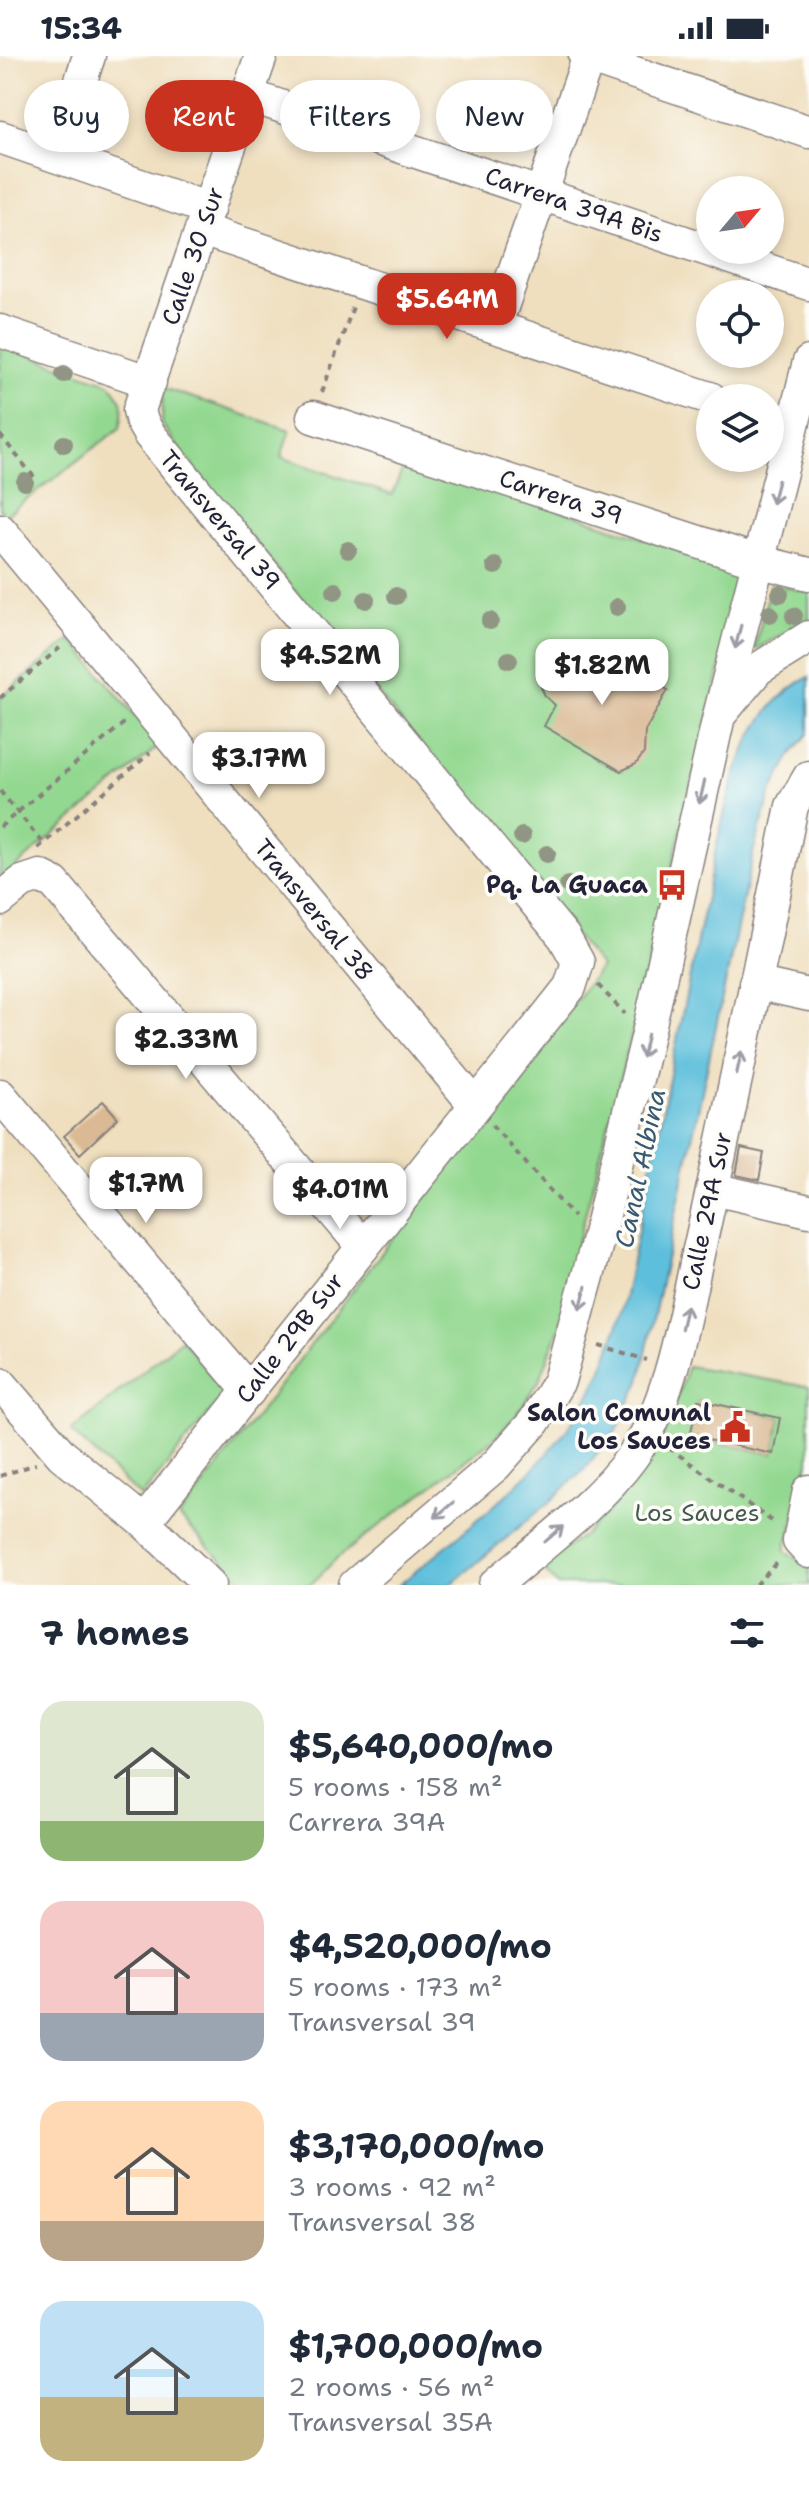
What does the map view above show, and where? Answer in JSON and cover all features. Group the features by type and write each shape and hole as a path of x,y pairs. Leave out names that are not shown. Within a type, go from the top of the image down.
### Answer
{"street":[{"path":"56,156 89,56"},
{"name":"Calle 30 Sur","path":"252,80 261,56"},
{"path":"495,327 588,56 809,132"},
{"name":"Carrera 39A Bis","path":"264,101 809,284"},
{"path":"0,137 56,156 362,283 696,393"},
{"name":"Calle 30 Sur","path":"145,396 228,152"},
{"path":"0,331 145,396"},
{"path":"784,416 809,362"},
{"name":"Transversal 39","path":"145,396 142,422 149,434 564,937 578,962"},
{"name":"Carrera 39","path":"313,417 757,561 809,574"},
{"path":"355,1585 496,1465 534,1422 559,1381 597,1243 647,1038 757,561 772,472"},
{"name":"Transversal 38","path":"0,530 475,1105"},
{"path":"719,716 758,669 805,639"},
{"name":"Calle 29A Sur","path":"495,1585 605,1489 632,1458 647,1433 672,1367 713,1189 792,806 809,777"},
{"path":"0,900 22,882 35,865 54,883 363,1247"},
{"name":"Calle 29B Sur","path":"144,1522 570,987 578,962"},
{"path":"755,983 809,995"},
{"path":"0,1095 249,1391"},
{"path":"713,1189 809,1211"},
{"path":"0,1383 62,1455 144,1522 210,1585"},
{"path":"804,1546 809,1491"}],"path":[{"path":"313,417 362,283"},
{"path":"0,435 34,477"},
{"path":"0,698 82,629"},
{"path":"0,827 145,706"},
{"path":"35,865 44,843 171,737"},
{"path":"0,791 44,843"},
{"path":"35,865 44,843"},
{"path":"578,962 647,1038"},
{"path":"475,1105 597,1243"},
{"path":"597,1345 651,1361"},
{"path":"647,1433 804,1546 756,1585"},
{"path":"0,1476 62,1455"}],"green space":[{"path":"0,345 109,383 120,399 122,409 120,428 5,516 0,509"},
{"path":"163,388 290,430 281,457 392,495 407,458 743,572 634,1025 577,1246 561,1324 540,1379 517,1415 493,1439 336,1559 310,1585 246,1585 179,1517 601,967 176,445 162,424"},
{"path":"771,584 809,592 809,619 754,650"},
{"path":"71,639 160,745 0,880 0,698"},
{"path":"182,1339 225,1394 141,1497 71,1431"},
{"name":"Los Sauces","path":"688,1366 809,1387 809,1463 785,1551 809,1567 809,1585 558,1585 540,1566 583,1536 618,1502 665,1431","holes":["698,1401 780,1418 773,1454 691,1437"]}],"water":[{"path":"809,677 809,733 791,755 772,790 754,849 640,1381 617,1430 585,1468 552,1500 450,1585 399,1585 498,1502 544,1457 583,1406 600,1373 621,1315 717,843 736,772 745,749 771,708 788,691"}],"building":[{"path":"590,645 668,690 645,731 644,753 636,764 621,771 544,726 555,705 541,687 542,672 560,660 579,665"},
{"path":"103,1101 118,1118 80,1154 64,1136"},
{"path":"741,1148 764,1153 759,1180 736,1175"},
{"name":"Salon Comunal Los Sauces","path":"698,1400 780,1418 773,1454 690,1436"}],"place":[{"name":"Pq. La Guaca","path":"672,885"},
{"name":"Salon Comunal Los Sauces","path":"735,1427"}],"water label":[{"name":"Canal Albina","path":"640,1168"}]}
